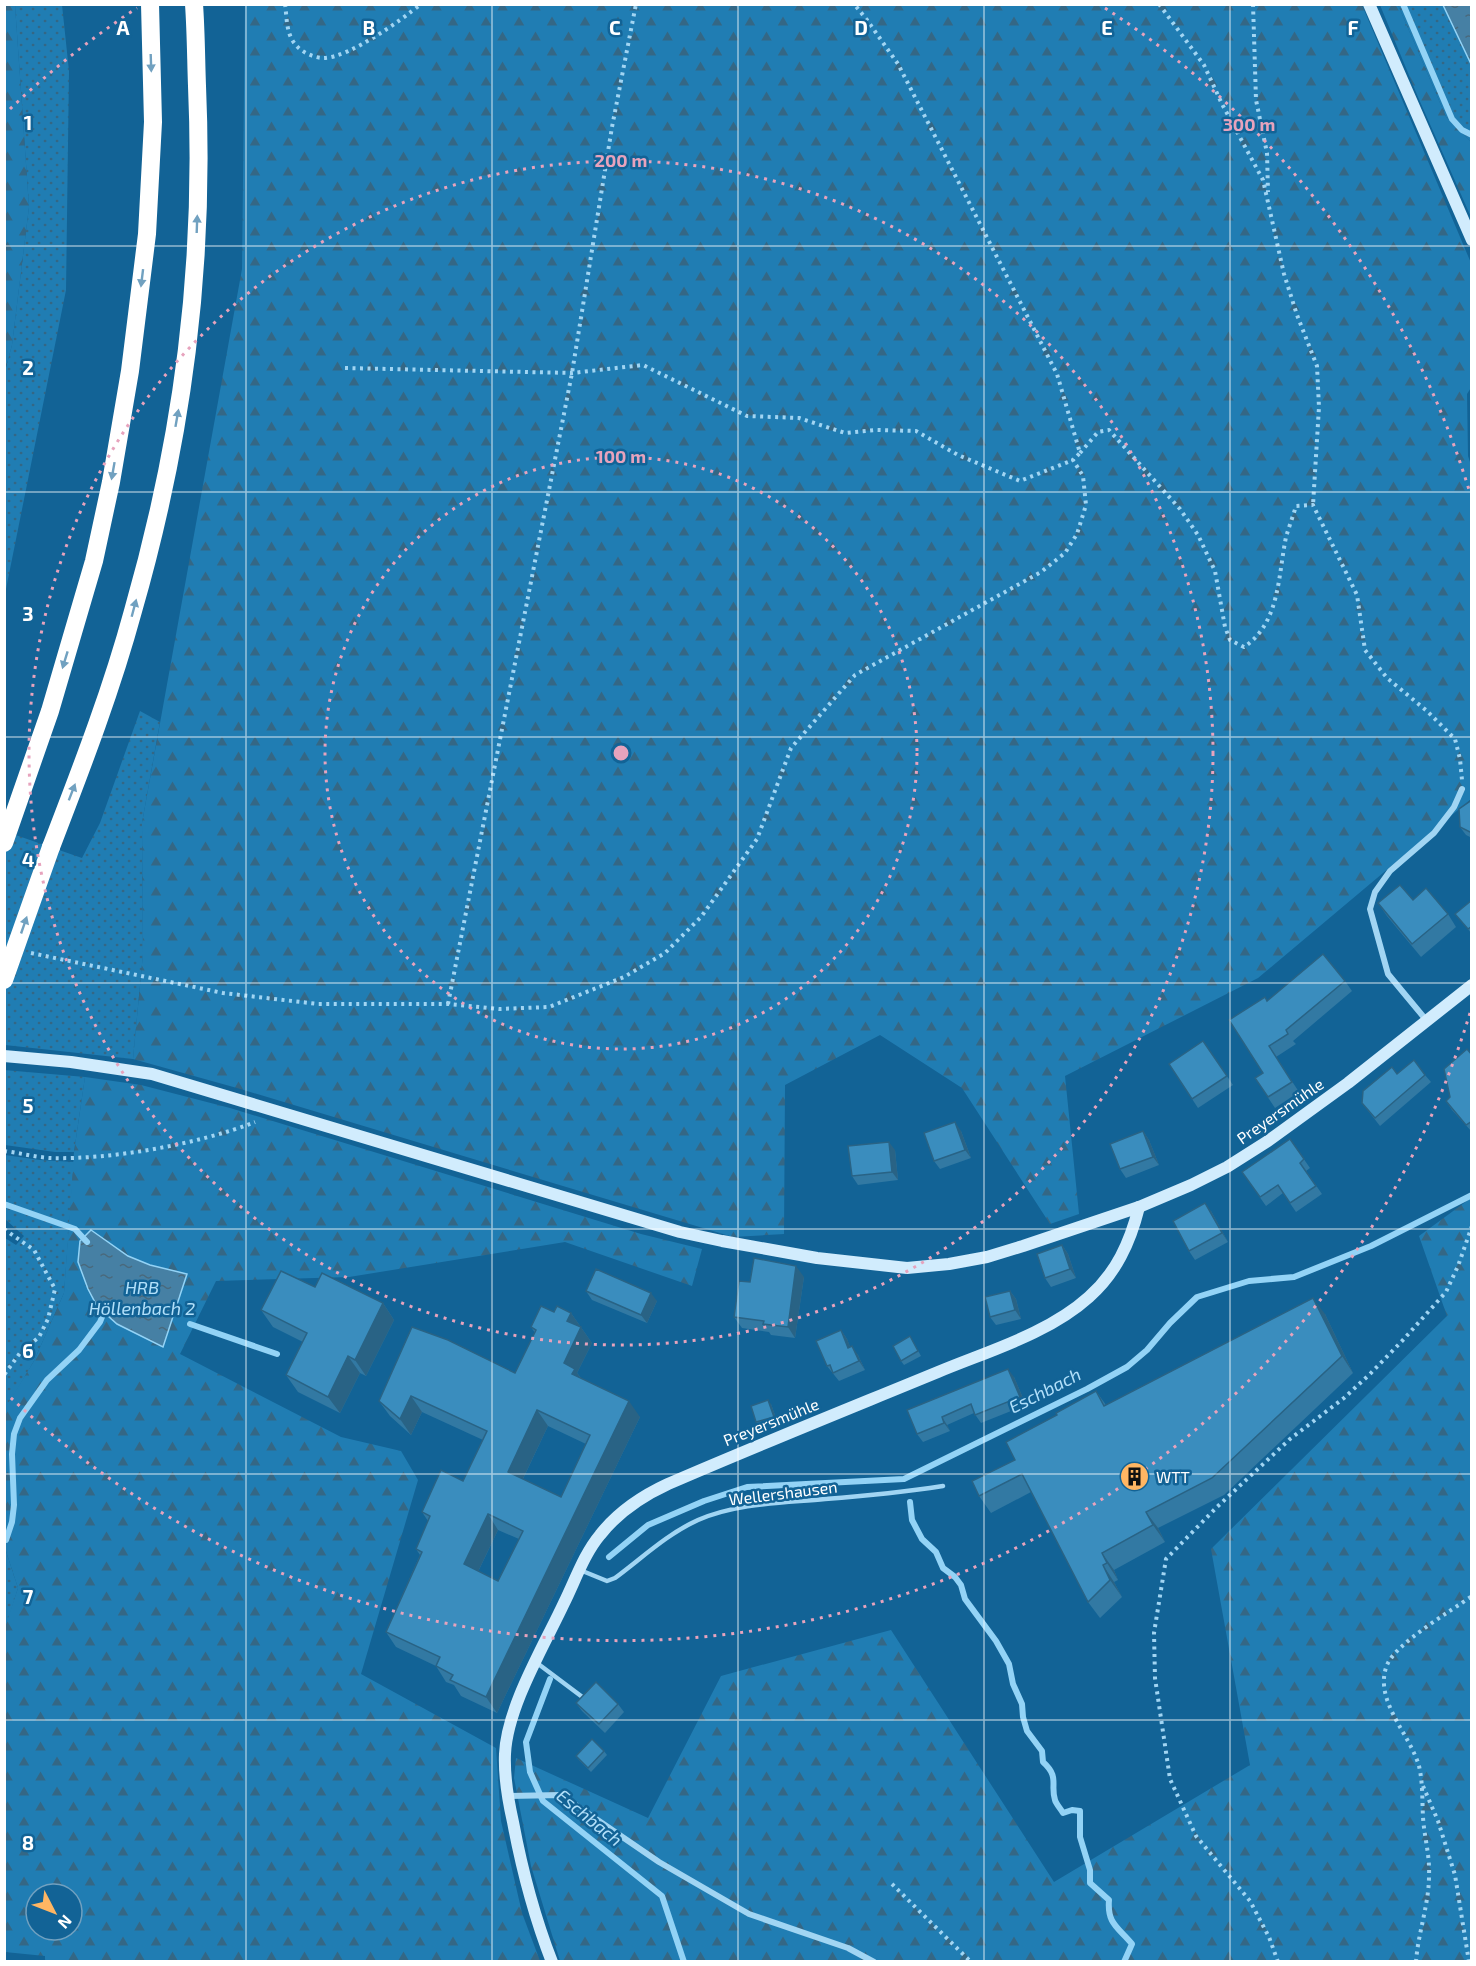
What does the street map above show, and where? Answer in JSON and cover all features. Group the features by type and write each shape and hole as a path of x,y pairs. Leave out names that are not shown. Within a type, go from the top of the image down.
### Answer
{"highway":[{"path":"6,838 50,711 94,561 130,371 147,234 153,122 150,4"},
{"path":"4,980 51,847 96,730 133,612 164,490 186,371 195,286 200,157 194,4"}],"main road":[{"path":"1369,4 1472,240"},
{"name":"Preyersmühle","path":"4,1056 71,1062 152,1074 680,1232 779,1252 907,1268 987,1257 1139,1207 1227,1167 1268,1141 1348,1083 1472,985"},
{"name":"Preyersmühle","path":"552,1962 523,1873 508,1796 505,1757 511,1722 536,1662 598,1537 621,1513 653,1491 1000,1346 1050,1324 1070,1312 1090,1297 1115,1267 1132,1234 1139,1207"}],"street":[{"path":"1427,1021 1388,974 1370,909 1376,892 1390,871 1434,833 1454,807 1462,789"},
{"path":"508,1796 561,1795 579,1805 659,1862 749,1914 849,1948 874,1962"}],"lane":[{"name":"Wellershausen","path":"580,1570 607,1581 615,1578 678,1530 711,1515 767,1504 903,1492 943,1486"},
{"path":"536,1662 587,1701"}],"path":[{"path":"285,4 288,31 295,45 314,57 325,58 348,50 381,32 420,4"},
{"path":"448,1004 573,373 612,127 636,4"},
{"path":"854,4 897,64 1058,374 1080,453"},
{"path":"1159,4 1204,65 1263,180 1284,274 1317,366 1319,407 1313,505 1358,595 1365,650 1387,678 1455,739 1460,759 1462,789"},
{"path":"1252,4 1256,100 1267,153 1269,199"},
{"path":"345,368 573,373 643,365 747,416 800,418 844,433 876,430 916,431 958,455 1020,481 1073,460 1098,432 1109,430 1180,509 1198,535 1215,571 1230,640 1244,647 1257,638 1275,603 1287,535 1296,506 1313,505"},
{"path":"25,952 223,993 318,1004 448,1004 499,1009 549,1007 624,977 666,953 701,917 757,839 791,748 855,675 1041,572 1065,553 1077,534 1086,505 1083,476 1073,460"},
{"path":"4,1150 69,1158 118,1154 193,1141 248,1125 281,1112"},
{"path":"1278,1962 1269,1937 1250,1901 1196,1836 1170,1779 1155,1678 1154,1633 1166,1559 1217,1507 1290,1439 1344,1398 1403,1340 1446,1292 1472,1226"},
{"path":"4,1229 34,1250 55,1289 48,1319 39,1337 20,1353 4,1376"},
{"path":"1469,1962 1455,1875 1418,1765 1386,1696 1384,1676 1388,1663 1398,1649 1472,1596"},
{"path":"1416,1962 1429,1877 1422,1782"},
{"path":"892,1884 971,1962"}],"green space":[{"path":"4,5 15,5 29,207 12,345 5,371"},
{"path":"15,5 62,5 69,71 66,290 5,594 5,371 12,345 29,207"},
{"path":"245,5 1362,5 1471,263 1472,386 1467,394 1468,456 1472,468 1471,799 1258,978 1065,1076 1079,1214 1050,1224 962,1088 880,1035 785,1085 784,1234 733,1237 133,1059 143,954 142,823 242,269"},
{"path":"1380,5 1398,5 1446,117 1471,142 1471,217 1418,97"},
{"path":"1398,5 1443,5 1471,64 1471,142 1446,117"},
{"path":"140,711 160,722 142,823 143,954 133,1059 5,1045 4,831 82,858 100,823"},
{"path":"4,1070 85,1077 74,1152 55,1152 5,1145"},
{"path":"85,1077 141,1085 230,1108 641,1234 702,1249 692,1286 565,1242 349,1277 216,1281 180,1354 341,1437 401,1451 418,1480 361,1674 496,1748 501,1821 522,1913 540,1961 45,1962 45,1956 5,1952 4,1630 18,1588 5,1548 4,1410 34,1361 64,1293 74,1152"},
{"path":"5,1155 74,1162 64,1293 34,1361 5,1410 5,1238 16,1245 24,1236 5,1219"},
{"path":"1471,1198 1471,1961 560,1961 531,1866 514,1778 516,1758 648,1818 721,1676 891,1630 1054,1882 1250,1765 1211,1549 1447,1316 1419,1236"},
{"path":"5,1548 18,1588 5,1630"}],"water":[{"path":"1443,5 1471,5 1471,64"},
{"name":"HRB Höllenbach 2","path":"91,1230 128,1256 150,1265 187,1274 163,1347 117,1324 97,1306 78,1262 80,1241"}],"building":[{"path":"1472,800 1472,833 1460,827 1459,809"},
{"path":"1400,885 1413,900 1426,888 1448,914 1412,944 1378,903"},
{"path":"1472,900 1472,926 1468,929 1455,914"},
{"path":"1323,954 1345,981 1286,1030 1288,1034 1269,1046 1292,1082 1268,1097 1255,1078 1263,1073 1229,1020 1265,997 1267,1001"},
{"path":"1203,1041 1227,1076 1192,1099 1169,1064"},
{"path":"1467,1049 1472,1055 1472,1121 1466,1125 1446,1101 1450,1097 1444,1069"},
{"path":"1414,1060 1425,1075 1375,1118 1362,1103 1363,1091 1392,1067 1397,1074"},
{"path":"955,1122 965,1150 934,1161 924,1133"},
{"path":"1143,1131 1153,1157 1120,1169 1110,1144"},
{"path":"1290,1139 1304,1159 1300,1163 1316,1186 1290,1203 1278,1185 1260,1197 1242,1172"},
{"path":"889,1142 892,1172 852,1176 848,1146"},
{"path":"1205,1203 1222,1233 1189,1251 1173,1221"},
{"path":"1062,1245 1070,1269 1045,1278 1037,1254"},
{"path":"754,1258 796,1266 788,1327 734,1317 739,1281 750,1282"},
{"path":"596,1269 651,1293 641,1315 586,1291"},
{"path":"281,1271 315,1287 322,1273 383,1303 355,1360 348,1356 328,1397 286,1375 307,1333 261,1310"},
{"path":"1010,1291 1015,1310 990,1317 985,1297"},
{"name":"WTT","path":"1313,1298 1342,1356 1212,1478 1146,1512 1153,1525 1102,1553 1107,1563 1103,1565 1110,1580 1088,1602 1022,1474 979,1496 972,1481 1015,1460 1006,1442 1096,1391 1104,1406"},
{"path":"541,1306 554,1312 557,1306 571,1313 567,1321 581,1327 564,1363 575,1369 572,1374 629,1401 486,1697 450,1680 453,1675 436,1666 440,1657 386,1632 422,1552 416,1549 430,1516 422,1512 441,1470 463,1481 487,1431 411,1396 400,1419 379,1401 412,1327 448,1340 515,1373 536,1330 531,1327","holes":["537,1410 590,1435 561,1497 508,1472","488,1514 523,1531 498,1581 464,1564"]},
{"path":"841,1330 848,1348 852,1346 859,1361 833,1373 830,1365 827,1366 816,1341"},
{"path":"910,1336 918,1351 901,1361 893,1346"},
{"path":"1008,1369 1020,1397 975,1415 971,1404 942,1417 944,1423 917,1434 907,1410"},
{"path":"768,1400 774,1417 756,1422 751,1406"},
{"path":"596,1682 618,1704 599,1724 576,1703"},
{"path":"592,1739 604,1751 588,1768 576,1756"}],"waterway":[{"name":"Eschbach","path":"1403,4 1452,119 1462,130 1472,135"},
{"name":"Eschbach","path":"609,1557 648,1525 704,1501 747,1487 904,1479 1127,1367 1147,1350 1197,1297 1249,1281 1294,1277 1371,1246 1472,1195"},
{"path":"4,1204 75,1229 87,1242"},
{"path":"6,1540 12,1522 14,1505 12,1454 14,1434 20,1418 47,1380 79,1350 100,1322 106,1307"},
{"path":"190,1324 277,1354"},
{"path":"910,1502 912,1520 922,1539 936,1552 943,1568 961,1585 965,1599 996,1641 1009,1664 1013,1684 1022,1704 1027,1731 1042,1751 1043,1762 1053,1777 1056,1803 1063,1813 1072,1810 1080,1811 1080,1837 1090,1870 1090,1883 1109,1900 1112,1920 1132,1944 1124,1962"},
{"name":"Eschbach","path":"550,1679 526,1742 530,1772 543,1801 662,1896 684,1962"}],"place":[{"name":"WTT","path":"1135,1477"}]}
